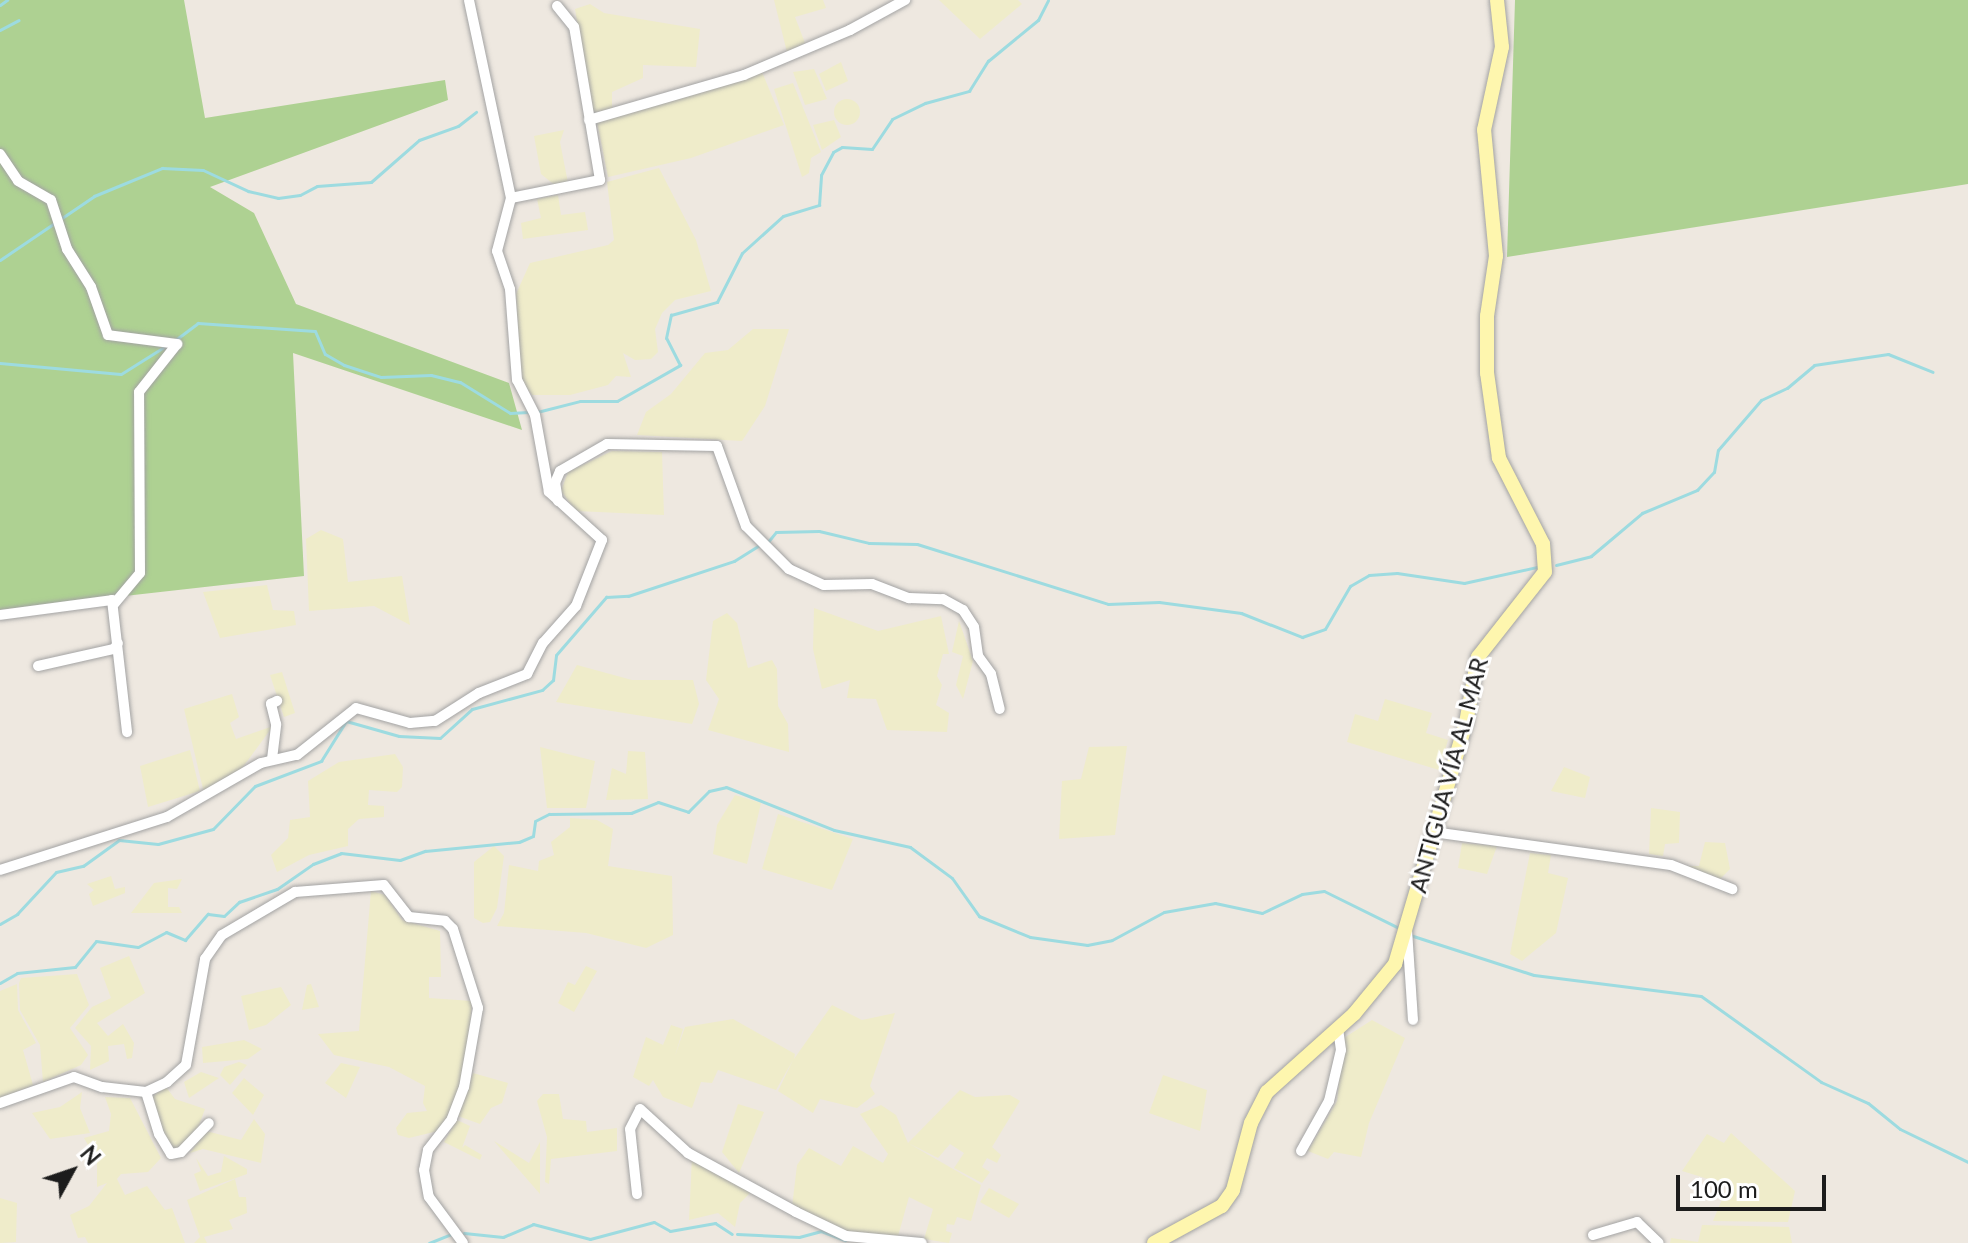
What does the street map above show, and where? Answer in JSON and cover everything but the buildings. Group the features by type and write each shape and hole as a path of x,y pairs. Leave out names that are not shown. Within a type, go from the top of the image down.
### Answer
{"main road":[{"name":"ANTIGUA VÍA AL MAR","path":"1154,1243 1222,1206 1233,1190 1261,1101 1384,982 1407,926 1466,723 1478,657 1501,622 1536,586 1547,559 1506,479 1487,373 1487,316 1496,256 1484,130 1502,47 1497,0"}],"street":[{"path":"0,870 167,817 272,759 306,749 339,717 356,708 427,723 479,693 527,674 543,643 576,606 601,543 599,534 559,503 548,489 535,415 517,380 510,293 497,259 511,198 469,0"},
{"path":"589,120 744,75 850,30 905,0"},
{"path":"511,198 599,182 574,27 557,6"},
{"path":"0,154 18,181 51,200 67,249 91,287 108,335 177,344 139,392 140,573 114,604"},
{"path":"559,503 555,483 560,471 607,444 717,446 746,526 789,569 824,585 872,584 909,598 943,599 963,610 974,627 978,656 991,674 1000,709"},
{"path":"0,615 109,599 114,604 127,732"},
{"path":"38,666 114,649 118,643"},
{"path":"272,759 276,724 271,704 277,701"},
{"path":"1433,832 1671,865 1732,889"},
{"path":"0,1103 74,1077 146,1092 177,1077 186,1065 205,959 222,935 295,892 384,885 409,917 445,921 453,929 478,1008 464,1087 452,1119 428,1150 424,1170 429,1197 463,1243"},
{"path":"1407,926 1413,1020"},
{"path":"1301,1151 1329,1101 1341,1050 1338,1028"},
{"path":"146,1092 159,1134 171,1154 181,1152 209,1123"},
{"path":"637,1194 630,1129 640,1109 688,1153 846,1236 922,1243"},
{"path":"1593,1235 1637,1222 1659,1243"}],"shaded area":[{"path":"774,0 823,0 826,8 795,17 805,43 787,52"},
{"path":"939,0 1018,0 1022,4 980,39"},
{"path":"590,4 604,13 700,29 696,67 643,65 643,78 612,92 612,109 592,113 575,9"},
{"path":"841,62 848,81 826,91 819,74"},
{"path":"814,69 827,99 805,105 793,72"},
{"path":"762,72 784,125 691,158 608,177 597,122"},
{"path":"793,83 821,152 811,158 809,173 802,177 774,89"},
{"path":"847,99 856,103 860,112 856,121 847,125 838,121 834,112 838,103"},
{"path":"834,120 841,137 822,150 813,125"},
{"path":"564,130 560,142 568,183 556,186 541,174 534,136"},
{"path":"659,168 696,240 711,291 675,300 662,313 655,329 658,352 651,359 635,360 623,353 631,377 616,376 608,385 570,395 532,395 521,380 516,294 530,263 608,245 614,240 607,182"},
{"path":"558,195 561,215 585,212 588,230 523,239 521,223 541,218 537,199"},
{"path":"753,329 789,329 765,406 742,441 637,435 646,412 671,394 705,353 728,350"},
{"path":"612,451 662,452 664,515 576,511 561,491 568,472"},
{"path":"321,530 343,539 348,582 402,576 410,625 374,606 309,611 306,539"},
{"path":"267,585 273,610 294,611 296,625 220,638 203,592"},
{"path":"814,608 878,631 941,616 949,654 943,654 937,676 942,685 936,705 949,713 947,732 887,730 876,699 847,698 850,680 822,689 813,649"},
{"path":"727,613 737,623 748,668 772,660 777,669 778,706 788,724 789,752 708,730 719,699 706,680 713,621"},
{"path":"959,621 973,661 963,699 956,685 963,656 952,652"},
{"path":"577,665 632,680 693,680 699,704 692,724 556,702"},
{"path":"282,672 295,713 284,717 270,675"},
{"path":"232,694 239,717 230,723 236,739 273,726 240,771 204,793 184,709"},
{"path":"1385,699 1432,713 1426,733 1448,740 1439,770 1347,742 1355,714 1378,721"},
{"path":"1127,746 1115,835 1059,839 1062,781 1081,779 1089,747"},
{"path":"540,747 595,761 586,808 547,808"},
{"path":"190,750 200,791 148,807 140,766"},
{"path":"628,751 645,752 648,799 606,800 612,768 626,774"},
{"path":"395,754 403,767 402,787 397,792 369,790 368,805 384,806 384,817 359,819 348,829 348,846 309,855 277,872 271,855 288,838 290,820 310,817 308,781 339,762"},
{"path":"1564,767 1590,777 1585,798 1551,791"},
{"path":"735,795 761,803 747,864 713,854 717,825"},
{"path":"1651,808 1680,812 1679,843 1665,844 1663,856 1649,854"},
{"path":"778,814 853,839 832,890 762,869"},
{"path":"570,818 597,820 613,829 608,866 672,876 673,935 646,948 586,933 497,926 504,913 509,865 538,871 539,861 554,855 551,842 570,827"},
{"path":"1705,842 1725,843 1730,869 1718,881 1681,866 1699,866"},
{"path":"1462,843 1497,846 1487,874 1458,868"},
{"path":"494,846 504,856 497,908 490,922 483,923 474,918 474,862"},
{"path":"1530,853 1551,855 1548,873 1568,878 1556,933 1522,961 1510,954"},
{"path":"111,876 115,889 125,887 125,893 93,906 89,894 94,890 87,884"},
{"path":"182,879 177,889 168,888 168,907 179,907 182,913 131,913 154,883"},
{"path":"371,891 385,895 402,920 440,931 441,977 429,977 429,998 472,1001 466,1067 448,1118 438,1131 409,1138 398,1135 396,1128 407,1113 427,1111 423,1103 425,1086 389,1067 334,1055 318,1034 359,1031"},
{"path":"129,956 145,993 97,1023 108,1036 123,1024 134,1043 132,1058 127,1059 124,1044 108,1046 109,1061 90,1070 91,1046 75,1028 92,1007 111,998 100,968"},
{"path":"586,966 597,971 574,1012 558,1003 568,982 575,985"},
{"path":"77,974 89,1005 70,1028 88,1055 81,1065 43,1082 40,1045 20,1010 19,983 21,978"},
{"path":"17,984 18,1010 36,1043 23,1050 33,1085 0,1099 0,991"},
{"path":"311,984 319,1007 302,1010 307,985"},
{"path":"281,987 291,1005 266,1025 249,1030 241,996"},
{"path":"832,1005 862,1020 895,1013 870,1086 875,1094 857,1108 820,1099 813,1113 778,1091 793,1060 776,1090 718,1070 712,1083 701,1082 692,1108 663,1097 653,1080 649,1086 633,1077 646,1037 663,1045 671,1025 683,1029 675,1056 685,1027 733,1019 795,1054 794,1059"},
{"path":"1372,1020 1405,1038 1369,1123 1361,1157 1334,1152 1328,1159 1308,1151 1337,1101 1344,1038"},
{"path":"244,1040 262,1049 248,1059 203,1063 202,1047"},
{"path":"239,1062 247,1065 230,1085 220,1075 224,1067"},
{"path":"341,1063 360,1067 346,1098 325,1083"},
{"path":"201,1072 219,1078 189,1098 184,1082"},
{"path":"473,1073 508,1083 502,1103 491,1108 480,1124 458,1116"},
{"path":"1163,1075 1207,1090 1200,1131 1149,1113"},
{"path":"244,1078 264,1095 253,1115 232,1093"},
{"path":"166,1087 175,1099 205,1109 196,1133 176,1151 168,1147 150,1098"},
{"path":"960,1090 975,1097 1010,1095 1020,1101 992,1147 1001,1155 997,1163 987,1158 982,1167 990,1172 982,1183 954,1168 964,1153 950,1144 938,1158 908,1143"},
{"path":"82,1092 80,1108 90,1133 50,1139 32,1113 60,1107"},
{"path":"543,1094 559,1094 563,1119 586,1121 587,1132 617,1128 617,1151 551,1159 549,1184 545,1182 547,1137 537,1101"},
{"path":"105,1097 130,1098 161,1158 148,1172 121,1174 117,1179 125,1195 147,1186 165,1210 172,1208 185,1243 88,1243 85,1237 78,1238 70,1215 89,1206 107,1183 97,1187 97,1161 84,1138 109,1131 111,1114"},
{"path":"738,1104 764,1112 739,1173 722,1152"},
{"path":"881,1105 896,1115 908,1143 981,1185 971,1221 957,1217 954,1225 947,1224 946,1231 952,1233 949,1243 924,1239 933,1209 909,1197 898,1236 846,1232 792,1207 797,1165 809,1148 841,1166 853,1146 883,1163 888,1154 860,1114"},
{"path":"254,1119 265,1134 261,1163 203,1149 190,1153 206,1131 241,1140"},
{"path":"457,1120 470,1126 462,1148 465,1145 482,1155 480,1160 444,1142"},
{"path":"1731,1133 1795,1191 1788,1222 1713,1221 1728,1185 1682,1171 1707,1134 1724,1143"},
{"path":"494,1141 529,1163 540,1142 540,1194"},
{"path":"224,1156 247,1169 247,1174 200,1191 194,1174 201,1171 196,1158 208,1176 221,1172"},
{"path":"692,1157 752,1191 740,1203 735,1227 718,1213 689,1220"},
{"path":"235,1179 239,1197 246,1197 247,1213 229,1220 233,1229 204,1237 207,1243 194,1243 200,1237 187,1200"},
{"path":"989,1188 1019,1204 1009,1218 980,1202"},
{"path":"0,1198 17,1203 16,1242 0,1243"},
{"path":"1702,1225 1789,1227 1792,1243 1670,1243 1671,1238 1698,1242"}],"green space":[{"path":"0,0 184,0 205,118 445,80 448,100 210,187 254,213 296,304 509,383 522,430 293,353 304,576 0,610"},
{"path":"1515,0 1968,0 1968,184 1507,257"}],"waterway":[{"path":"0,5 7,0"},
{"path":"537,412 580,401 617,401 680,365 666,338 671,315 717,302 742,253 783,216 819,205 821,175 833,152 842,147 872,149 892,119 925,103 969,91 988,61 1038,20 1048,0"},
{"path":"0,30 19,20"},
{"path":"0,260 94,196 162,168 203,170 248,191 278,198 300,195 317,186 371,182 419,140 458,126 476,112"},
{"path":"174,341 198,323 315,331 325,354 344,365 381,377 431,375 460,382 510,413 528,412"},
{"path":"0,363 121,374 167,345"},
{"path":"1556,565 1591,556 1642,513 1697,490 1714,472 1718,450 1761,400 1787,388 1814,365 1888,354 1933,372"},
{"path":"767,543 776,532 819,531 869,543 917,544 1108,604 1159,602 1241,613 1302,637 1325,629 1350,586 1369,575 1397,573 1464,583 1537,567"},
{"path":"0,924 17,914 56,872 83,866 119,840 158,844 213,829 255,786 321,761 346,721 399,736 440,738 472,709 542,690 553,680 556,655 606,597 628,596 734,561 760,545"},
{"path":"0,983 17,973 75,967 96,941 138,947 166,932 185,940 208,914 224,916 239,902 277,889 313,864 341,853 400,860 425,851 519,842 533,836 535,821 549,814 631,813 658,802 688,812 709,791 726,787 834,830 910,847 952,878 979,916 1030,937 1087,945 1112,940 1164,912 1215,903 1262,913 1302,894 1324,891 1397,927"},
{"path":"1410,935 1534,975 1701,996 1821,1082 1868,1103 1900,1129 1968,1162"},
{"path":"464,1233 503,1237 533,1224 590,1239 654,1222 670,1231 715,1223 732,1234"},
{"path":"737,1234 799,1237 821,1231 845,1240"},
{"path":"429,1243 454,1233"}]}
